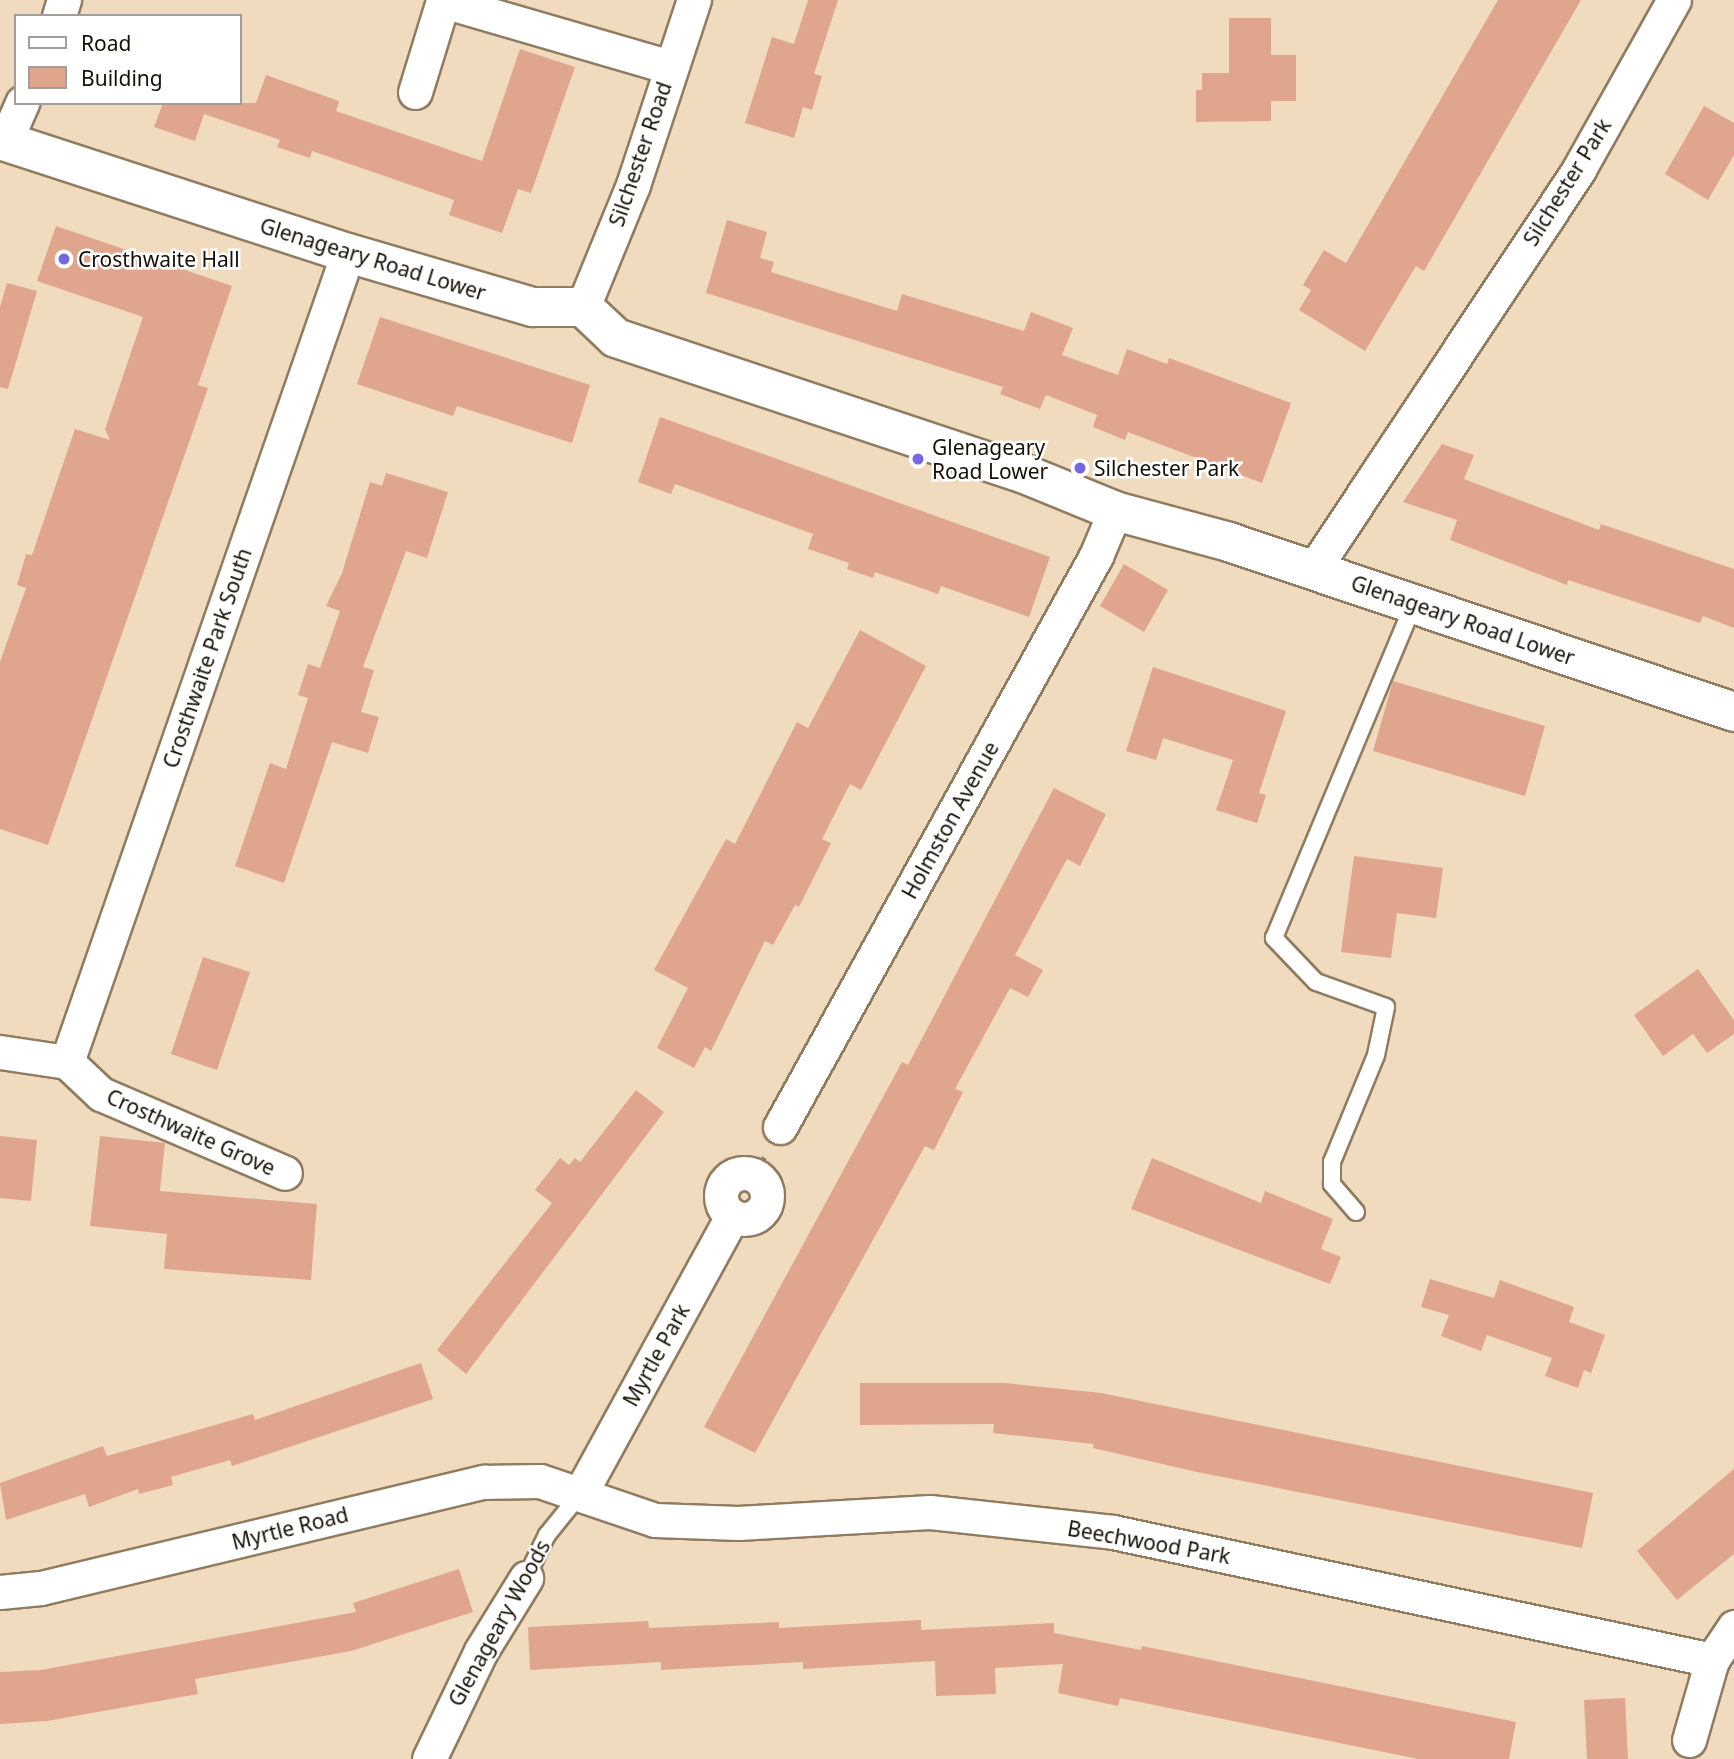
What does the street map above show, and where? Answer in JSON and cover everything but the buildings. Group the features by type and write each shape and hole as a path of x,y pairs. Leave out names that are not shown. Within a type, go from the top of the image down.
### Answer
{"main road":[{"name":"Glenageary Road Lower","path":"2,141 348,253 533,307 583,307 616,338 1027,475 1115,512 1313,569 1734,712"}],"street":[{"path":"415,92 441,0 670,67"},
{"name":"Silchester Road","path":"583,307 633,185 694,0"},
{"name":"Silchester Park","path":"1313,569 1579,169 1674,0"},
{"path":"2,141 21,105"},
{"name":"Crosthwaite Park South","path":"67,1062 348,253"},
{"name":"Holmston Avenue","path":"780,1127 1096,556 1115,512"},
{"path":"0,1052 67,1062"},
{"name":"Crosthwaite Grove","path":"67,1062 101,1094 285,1173"},
{"name":"Myrtle Park","path":"580,1494 732,1216"},
{"name":"Myrtle Road","path":"0,1592 41,1588 484,1482 540,1481 580,1494"},
{"name":"Beechwood Park","path":"580,1494 655,1520 738,1523 930,1512 1113,1532 1712,1660"},
{"name":"Glenageary Woods","path":"429,1759 481,1651 526,1578"},
{"path":"1689,1740 1712,1660 1734,1627"}],"lane":[{"path":"1356,1212 1332,1184 1332,1162 1376,1055 1386,1007 1316,982 1274,938 1414,603"},
{"name":"Glenageary Woods","path":"526,1578 547,1535 580,1494"}],"place":[{"name":"Crosthwaite Hall","path":"64,259"},
{"name":"Glenageary Road Lower","path":"918,459"},
{"name":"Silchester Park","path":"1080,468"}]}
